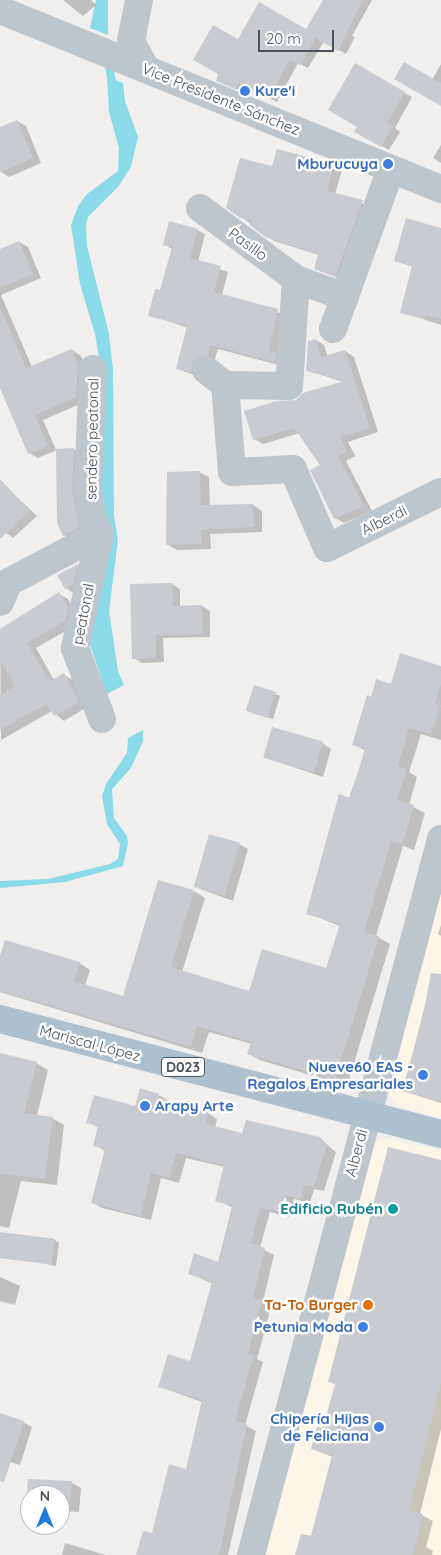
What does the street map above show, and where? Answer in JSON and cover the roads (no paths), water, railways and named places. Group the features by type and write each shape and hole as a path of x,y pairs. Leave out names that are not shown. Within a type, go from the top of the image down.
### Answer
{"main road":[{"name":"Mariscal López","path":"0,1019 441,1134"}],"street":[{"path":"139,0 131,41 141,67"},
{"name":"Vice Presidente Sánchez","path":"0,10 441,189"},
{"path":"333,328 391,170"},
{"name":"Pasillo","path":"200,208 296,279 345,297"},
{"name":"Alberdi","path":"296,279 289,386 216,377 232,472 292,469 327,548 441,492"},
{"name":"sendero peatonal","path":"93,369 88,488 92,517 100,534"},
{"path":"1,601 9,582 100,534"},
{"name":"peatonal","path":"100,534 75,648 102,719"},
{"name":"Alberdi","path":"250,1555 366,1114 441,839"}],"water":[{"path":"96,0 108,0 108,35 90,28"},
{"path":"107,77 123,83 125,101 138,137 131,167 118,187 88,217 86,225 87,246 109,334 113,370 114,516 118,540 109,611 118,671 124,685 107,694 89,642 101,369 95,334 80,284 71,225 78,206 87,194 118,171 119,148 109,112"},
{"path":"143,730 143,741 131,768 112,789 114,818 127,836 128,843 123,866 65,882 0,888 0,881 48,879 110,864 118,859 120,844 107,824 102,796 106,784 127,753 128,738"}],"waterway":[{"path":"108,61 113,86"}],"place":[{"name":"Kure'i","path":"245,91"},
{"name":"Mburucuya","path":"388,164"},
{"name":"Nueve60 EAS - Regalos Empresariales","path":"423,1075"},
{"name":"Arapy Arte","path":"145,1106"},
{"name":"Edificio Rubén","path":"393,1209"},
{"name":"Ta-To Burger","path":"368,1305"},
{"name":"Petunia Moda","path":"363,1327"},
{"name":"Chipería Hijas de Feliciana","path":"379,1427"}]}
